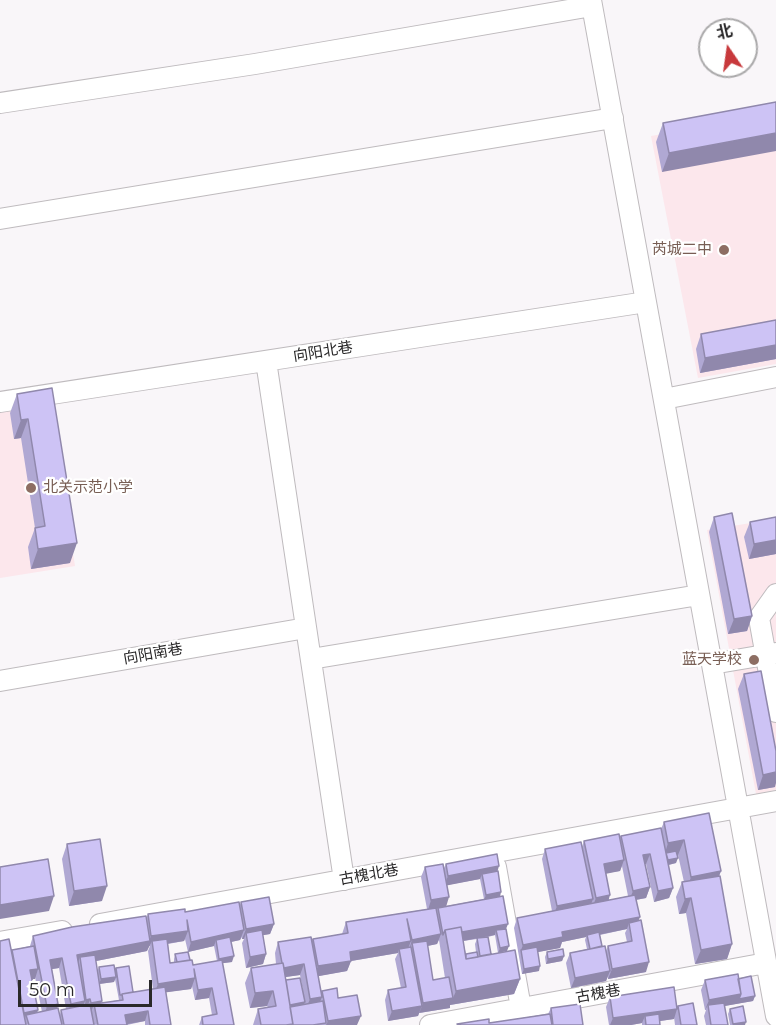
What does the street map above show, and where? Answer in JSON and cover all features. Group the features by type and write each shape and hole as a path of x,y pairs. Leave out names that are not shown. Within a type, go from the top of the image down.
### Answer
{"street":[{"path":"0,103 255,64 592,3 776,1016"},
{"path":"0,219 613,118"},
{"name":"向阳北巷","path":"0,402 646,302"},
{"path":"266,361 344,880"},
{"path":"664,399 776,377"},
{"path":"776,594 759,618 771,654 776,712"},
{"path":"311,659 699,595"},
{"name":"向阳南巷","path":"0,681 306,628"},
{"path":"712,664 771,654"},
{"name":"古槐北巷","path":"0,942 776,801"},
{"path":"494,852 521,1008"},
{"name":"古槐巷","path":"438,1024 766,963"}],"shaded area":[{"name":"芮城二中","path":"776,114 776,364 698,378 651,136"},
{"name":"北关示范小学","path":"49,402 75,566 0,578 0,409"},
{"name":"蓝天学校","path":"776,519 776,790 756,794 707,530"}],"building":[{"path":"776,102 776,133 669,153 663,123"},
{"path":"776,320 776,345 705,358 701,334"},
{"path":"52,388 77,543 38,549 35,528 45,526 28,419 21,420 17,394"},
{"path":"732,513 752,616 734,619 714,517"},
{"path":"776,517 776,540 754,544 750,522"},
{"path":"761,671 776,751 776,772 763,775 744,674"},
{"path":"709,813 721,871 691,877 684,840 668,843 664,822"},
{"path":"661,828 673,888 658,891 650,854 643,855 650,887 633,891 621,836"},
{"path":"619,834 624,860 604,864 610,895 596,898 584,841"},
{"path":"100,839 107,886 74,891 67,844"},
{"path":"581,842 593,899 557,906 545,849"},
{"path":"676,851 678,858 668,860 666,853"},
{"path":"497,854 499,866 448,876 446,864"},
{"path":"48,859 54,896 0,905 0,867"},
{"path":"443,864 449,897 431,900 425,867"},
{"path":"498,871 501,892 486,895 482,874"},
{"path":"720,876 732,944 701,950 691,898 685,899 682,882"},
{"path":"635,895 640,917 562,932 563,937 523,945 517,918"},
{"path":"503,896 508,924 462,932 461,927 445,930 443,935 438,908"},
{"path":"269,897 274,924 246,929 241,902"},
{"path":"239,902 244,930 191,942 187,920 188,931 151,936 148,914 185,909 185,912"},
{"path":"436,908 441,934 412,940 407,919 411,941 350,952 351,961 318,966 313,939 348,933 346,922"},
{"path":"146,916 150,941 77,955 85,1001 71,1004 62,958 50,960 58,1004 47,1007 33,936 72,927"},
{"path":"641,920 649,962 612,969 608,946 632,941 629,923"},
{"path":"461,927 466,959 515,950 520,979 456,991 445,930"},
{"path":"506,929 509,946 500,948 496,930"},
{"path":"262,930 266,954 250,957 246,933"},
{"path":"599,932 602,946 590,949 587,935"},
{"path":"230,937 234,956 219,959 216,940"},
{"path":"311,937 322,997 310,999 304,964 284,968 278,942"},
{"path":"488,937 491,954 480,956 477,938"},
{"path":"9,939 26,1025 0,1025 0,941"},
{"path":"167,939 170,963 192,960 193,965 222,960 234,1025 203,1025 202,1017 217,1014 212,988 198,990 194,969 195,978 158,984 152,941"},
{"path":"427,941 433,980 449,977 453,998 423,1003 412,943"},
{"path":"34,946 38,969 30,970 38,1010 24,1013 12,950"},
{"path":"605,946 610,971 575,978 570,953"},
{"path":"411,947 422,1006 392,1011 388,990 406,987 399,949"},
{"path":"537,947 540,966 524,969 521,950"},
{"path":"563,949 564,956 548,959 547,952"},
{"path":"188,952 190,960 177,962 175,954"},
{"path":"477,952 478,957 466,959 466,954"},
{"path":"95,955 102,1001 91,1003 90,999 86,1000 80,957"},
{"path":"283,963 293,1024 261,1025 258,1009 276,1006 273,991 255,993 251,968"},
{"path":"114,965 116,977 101,979 99,967"},
{"path":"129,966 133,992 120,995 116,968"},
{"path":"738,974 741,994 709,1000 705,980"},
{"path":"751,976 755,996 739,999 741,994 738,979"},
{"path":"300,978 305,1002 290,1005 286,980"},
{"path":"165,987 171,1025 150,1025 148,1011 125,1015 127,1025 98,1025 94,1004 123,1000 122,994"},
{"path":"674,987 677,1009 613,1018 610,997"},
{"path":"337,988 338,998 357,995 361,1016 328,1021 322,991"},
{"path":"323,1001 326,1023 293,1025 290,1007"},
{"path":"693,1003 697,1025 681,1025 678,1006"},
{"path":"724,1003 728,1025 711,1025 708,1005"},
{"path":"90,1004 94,1025 64,1025 61,1010"},
{"path":"580,1004 583,1025 553,1025 551,1008"},
{"path":"743,1006 746,1022 733,1024 730,1009"},
{"path":"58,1008 62,1025 29,1025 26,1015"},
{"path":"550,1014 552,1025 457,1024 489,1019 489,1023"},
{"path":"659,1014 660,1025 646,1025 645,1016"}],"place":[{"name":"芮城二中","path":"724,250"},
{"name":"北关示范小学","path":"31,488"},
{"name":"蓝天学校","path":"754,660"}]}
